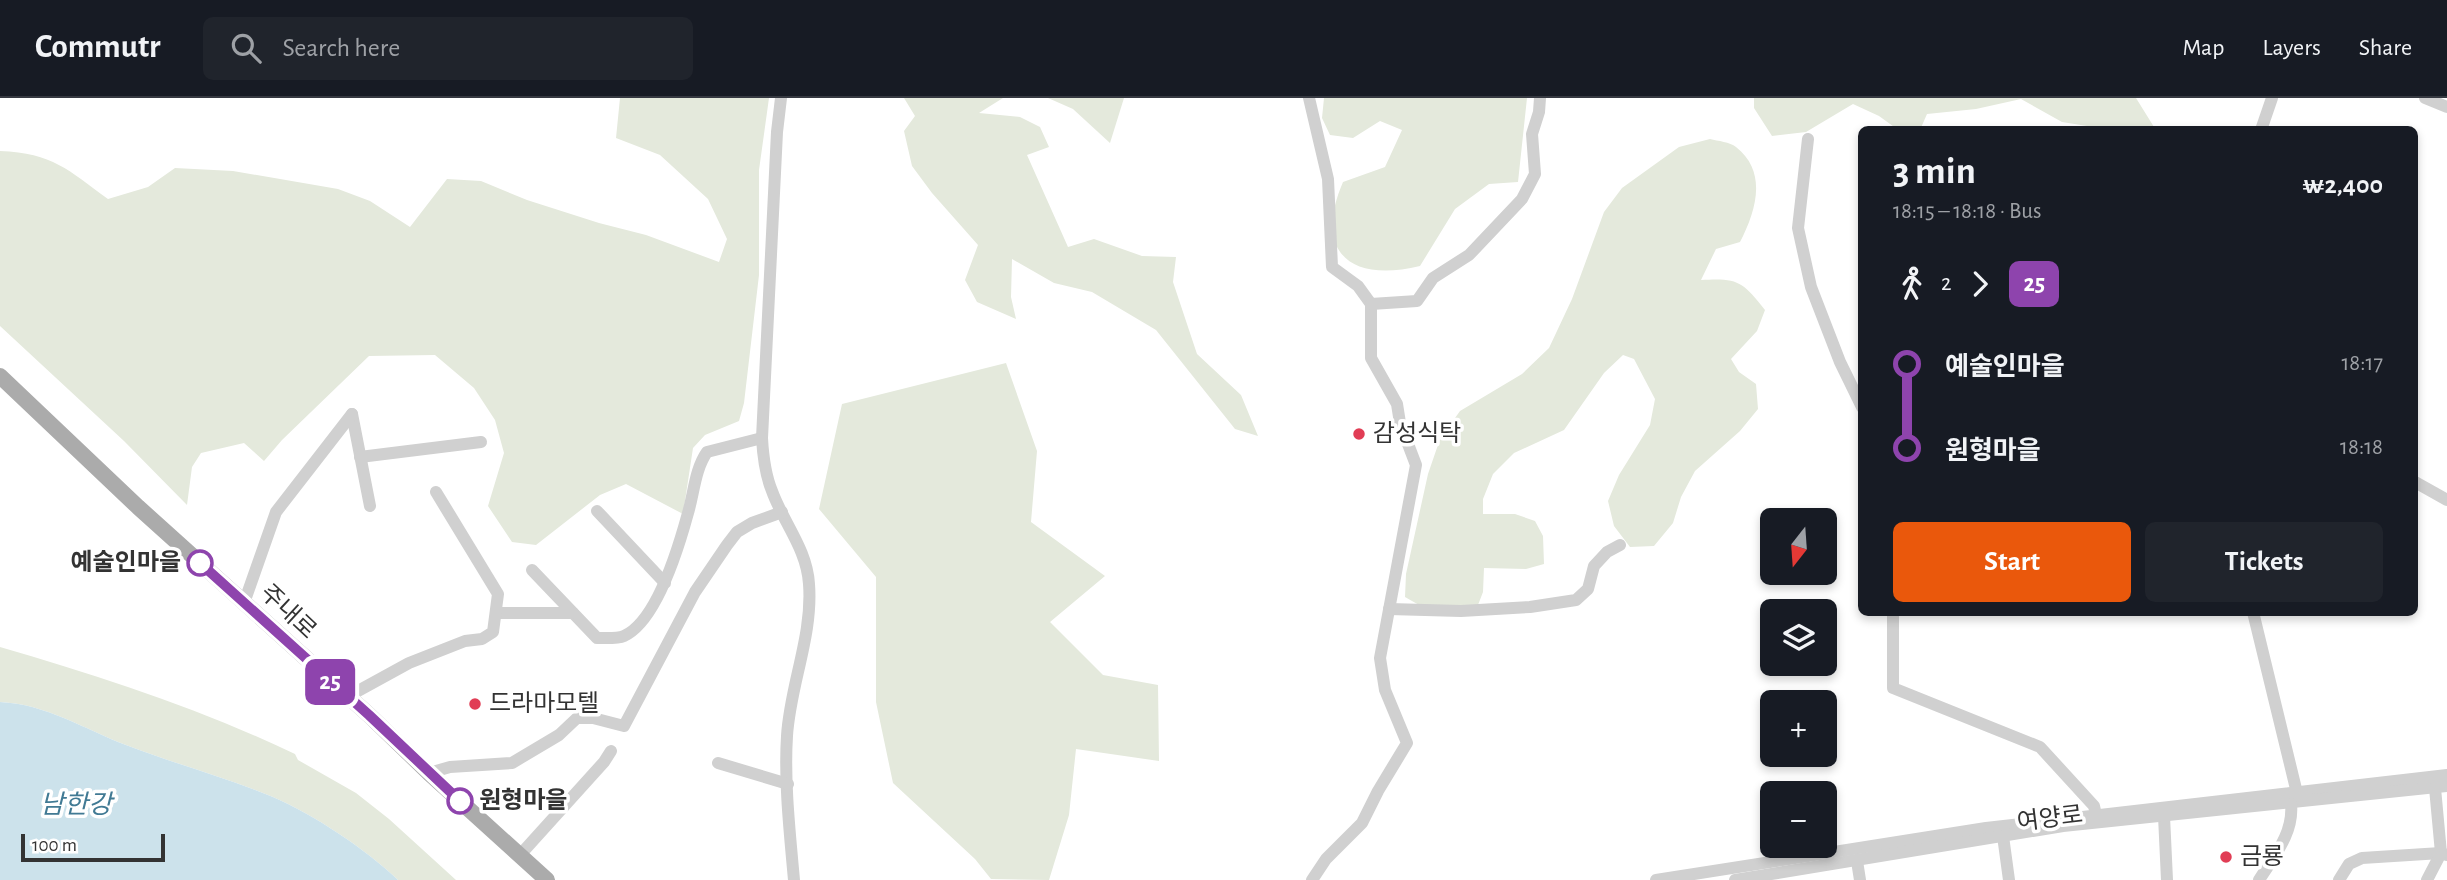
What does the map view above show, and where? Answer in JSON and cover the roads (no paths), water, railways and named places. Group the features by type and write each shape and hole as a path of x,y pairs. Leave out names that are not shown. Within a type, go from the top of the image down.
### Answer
{"main road":[{"name":"주내로","path":"0,376 138,507 547,880"}],"street":[{"path":"781,98 762,438 764,461 772,491 801,550 810,584 809,622 787,737 794,880"},
{"path":"1309,98 1328,179 1332,267 1357,286 1371,304 1371,358 1397,404 1400,423 1416,465 1380,658 1385,690 1407,743 1362,823 1326,859 1312,880"},
{"path":"1371,304 1417,301 1433,278 1469,255 1522,199 1535,174 1532,134 1540,98"},
{"path":"2262,126 2272,98"},
{"path":"2425,98 2447,107"},
{"path":"1808,139 1798,228 1811,287 1840,362 1858,399"},
{"path":"244,603 276,512 352,414 370,506"},
{"path":"532,570 597,638 623,636 642,622 665,583 688,513 700,461 707,452 762,438"},
{"path":"360,457 481,442"},
{"path":"2418,484 2447,500"},
{"path":"347,697 409,663 465,641 482,639 493,632 498,594 436,492"},
{"path":"597,511 665,583"},
{"path":"429,773 450,767 512,763 559,736 577,718 593,718 624,726 695,592 727,545 737,532 752,523 782,512"},
{"path":"1389,609 1461,611 1530,607 1576,600 1588,589 1594,566 1606,552 1619,545"},
{"path":"497,613 573,613"},
{"path":"1893,616 1893,688 2040,747 2094,806 2096,818"},
{"path":"2254,616 2294,799 2292,822 2259,880"},
{"path":"520,855 611,751"},
{"path":"718,763 788,784"},
{"name":"여양로","path":"1735,880 2096,818 2164,816 2447,775"},
{"path":"2427,880 2444,854 2441,787"},
{"name":"여양로","path":"1656,880 1986,828 2441,787"},
{"path":"2164,816 2167,880"},
{"path":"2003,836 2009,880"},
{"path":"2339,880 2349,864 2362,858 2444,854"},
{"path":"1857,861 1860,880"}],"water":[{"name":"남한강","path":"0,702 49,712 126,745 273,797 339,834 398,880 0,880"}],"place":[{"name":"감성식탁","path":"1359,434"},
{"name":"예술인마을","path":"200,563"},
{"name":"드라마모텔","path":"475,704"},
{"name":"원형마을","path":"460,801"},
{"name":"금룡","path":"2226,857"}]}
